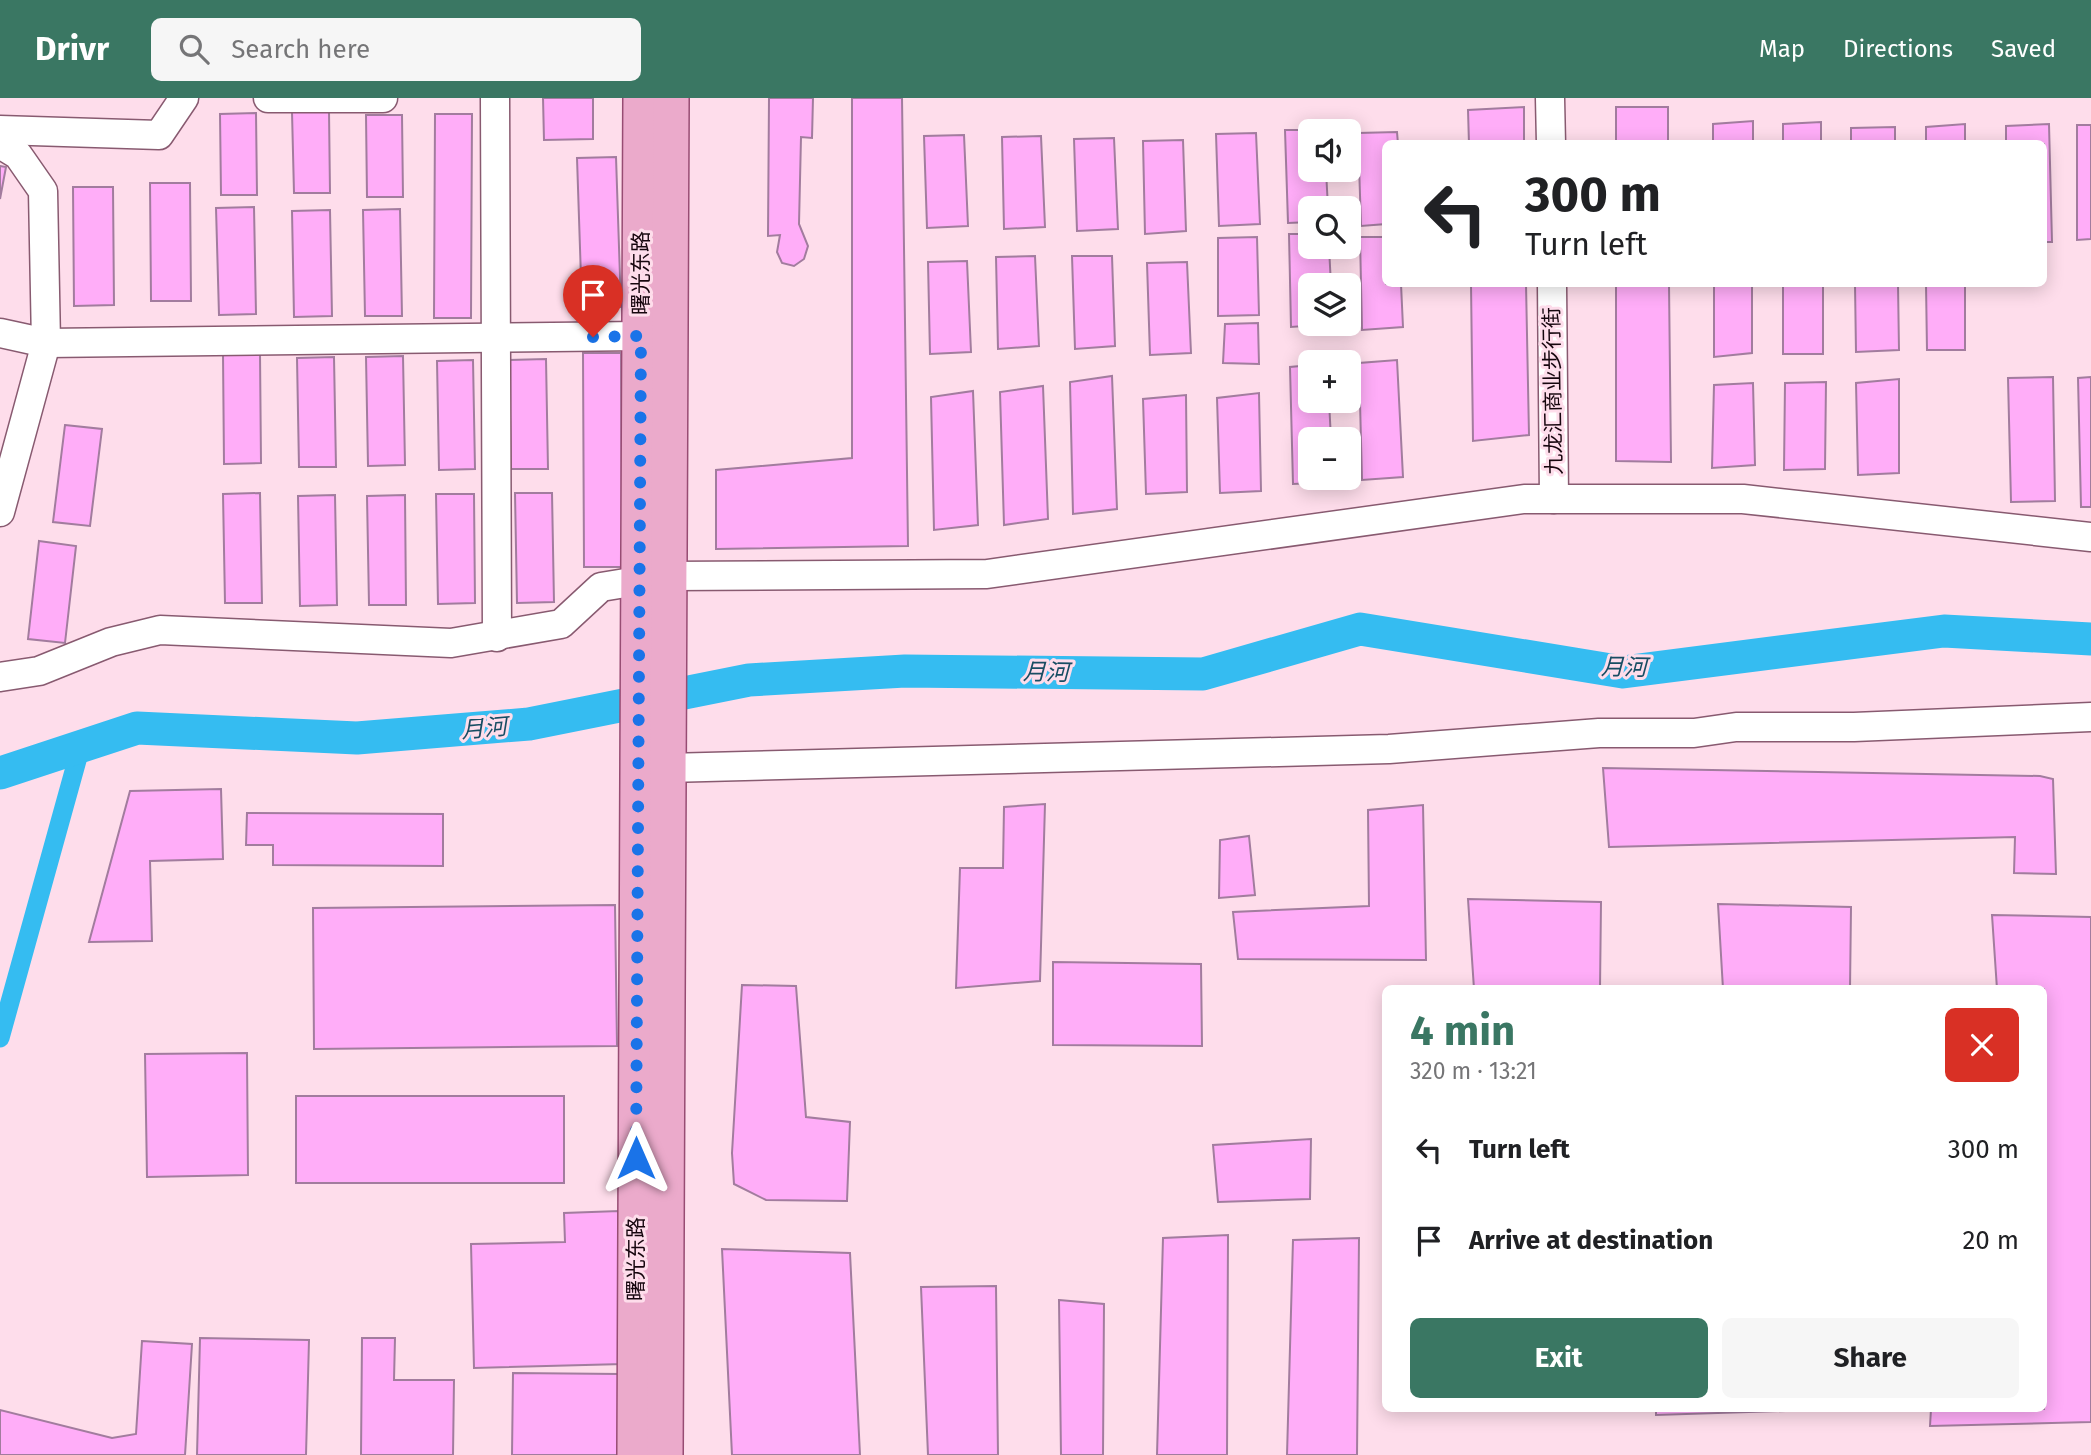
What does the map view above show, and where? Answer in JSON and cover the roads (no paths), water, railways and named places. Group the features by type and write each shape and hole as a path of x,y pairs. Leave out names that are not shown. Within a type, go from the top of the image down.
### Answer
{"main road":[{"name":"曙光东路","path":"641,98 641,336 652,579"},
{"name":"曙光东路","path":"635,1455 652,735 652,579 671,98"},
{"name":"曙光东路","path":"652,735 667,768 665,1455"}],"street":[{"path":"0,130 159,135 184,98"},
{"path":"268,98 383,98"},
{"path":"495,98 497,637"},
{"path":"1550,98 1551,140"},
{"path":"0,144 18,155 43,191 46,343 0,512"},
{"name":"九龙汇商业步行街","path":"1552,287 1554,499"},
{"path":"0,333 46,343 641,336"},
{"path":"0,677 40,671 111,642 160,629 451,643 561,624 601,587 652,579 987,574 1524,499 1743,499 2091,537"},
{"path":"667,768 1389,750 1599,733 1694,733 1737,727 1854,727 2091,717"}],"waterway":[{"name":"月河","path":"0,773 137,728 357,738 529,724 749,680 905,671 1203,674 1360,629 1623,672 1944,631 2091,639"},
{"path":"0,1038 81,746"}]}
